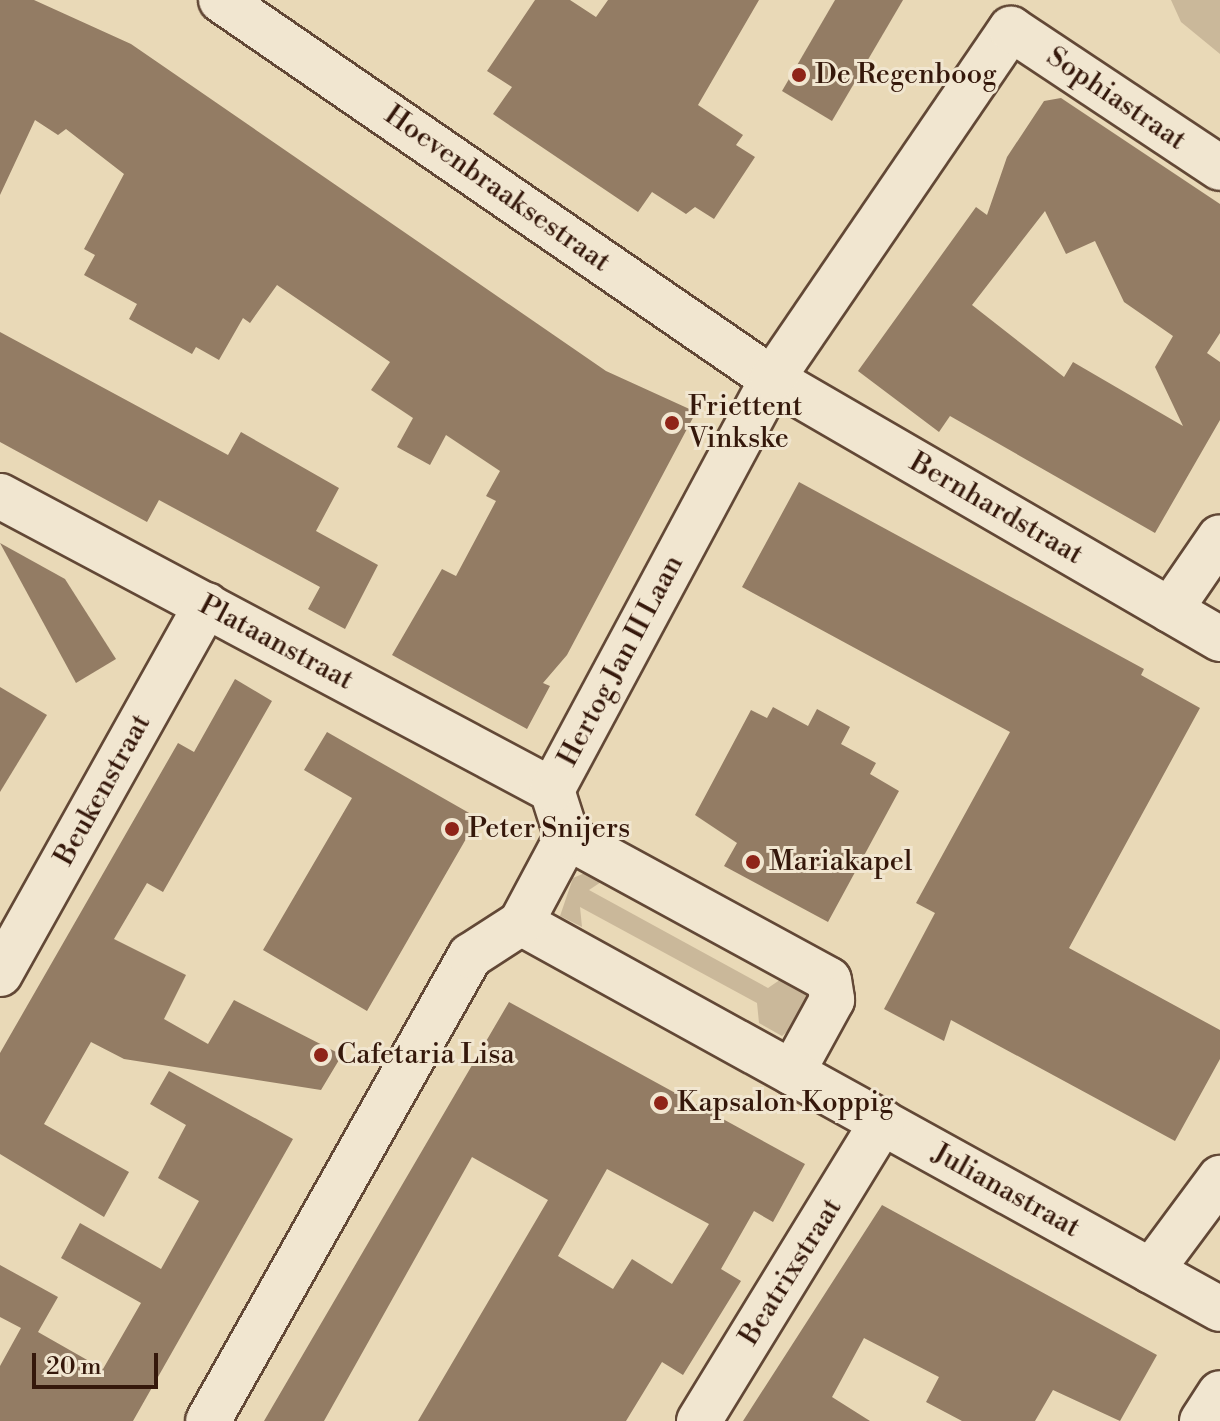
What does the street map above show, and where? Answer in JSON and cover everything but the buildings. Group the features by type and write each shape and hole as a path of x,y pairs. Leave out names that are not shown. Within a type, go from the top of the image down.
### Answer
{"street":[{"name":"Hoevenbraaksestraat","path":"221,0 772,379"},
{"name":"Hertog Jan II Laan","path":"567,837 552,790 772,379 1011,29"},
{"name":"Sophiastraat","path":"1011,29 1220,168"},
{"name":"Bernhardstraat","path":"772,379 1220,639"},
{"name":"Plataanstraat","path":"0,496 552,790"},
{"path":"1170,610 1220,537"},
{"name":"Beukenstraat","path":"0,974 206,605"},
{"path":"208,1421 470,956 521,923 567,837 829,980 832,1000 792,1073"},
{"name":"Julianastraat","path":"521,923 1220,1309"},
{"name":"Beatrixstraat","path":"699,1421 882,1122"},
{"path":"1151,1271 1220,1178"},
{"path":"1202,1421 1220,1393"}],"shaded area":[{"path":"1171,0 1220,0 1220,54 1181,22"},
{"path":"587,872 607,878 589,890 768,988 787,975 809,994 790,1029 782,1036 759,1023 757,1003 580,907 582,927 560,916 573,878"}],"place":[{"name":"De Regenboog","path":"799,75"},
{"name":"Friettent Vinkske","path":"672,423"},
{"name":"Peter Snijers","path":"452,829"},
{"name":"Mariakapel","path":"753,862"},
{"name":"Cafetaria Lisa","path":"321,1055"},
{"name":"Kapsalon Koppig","path":"661,1103"}]}
